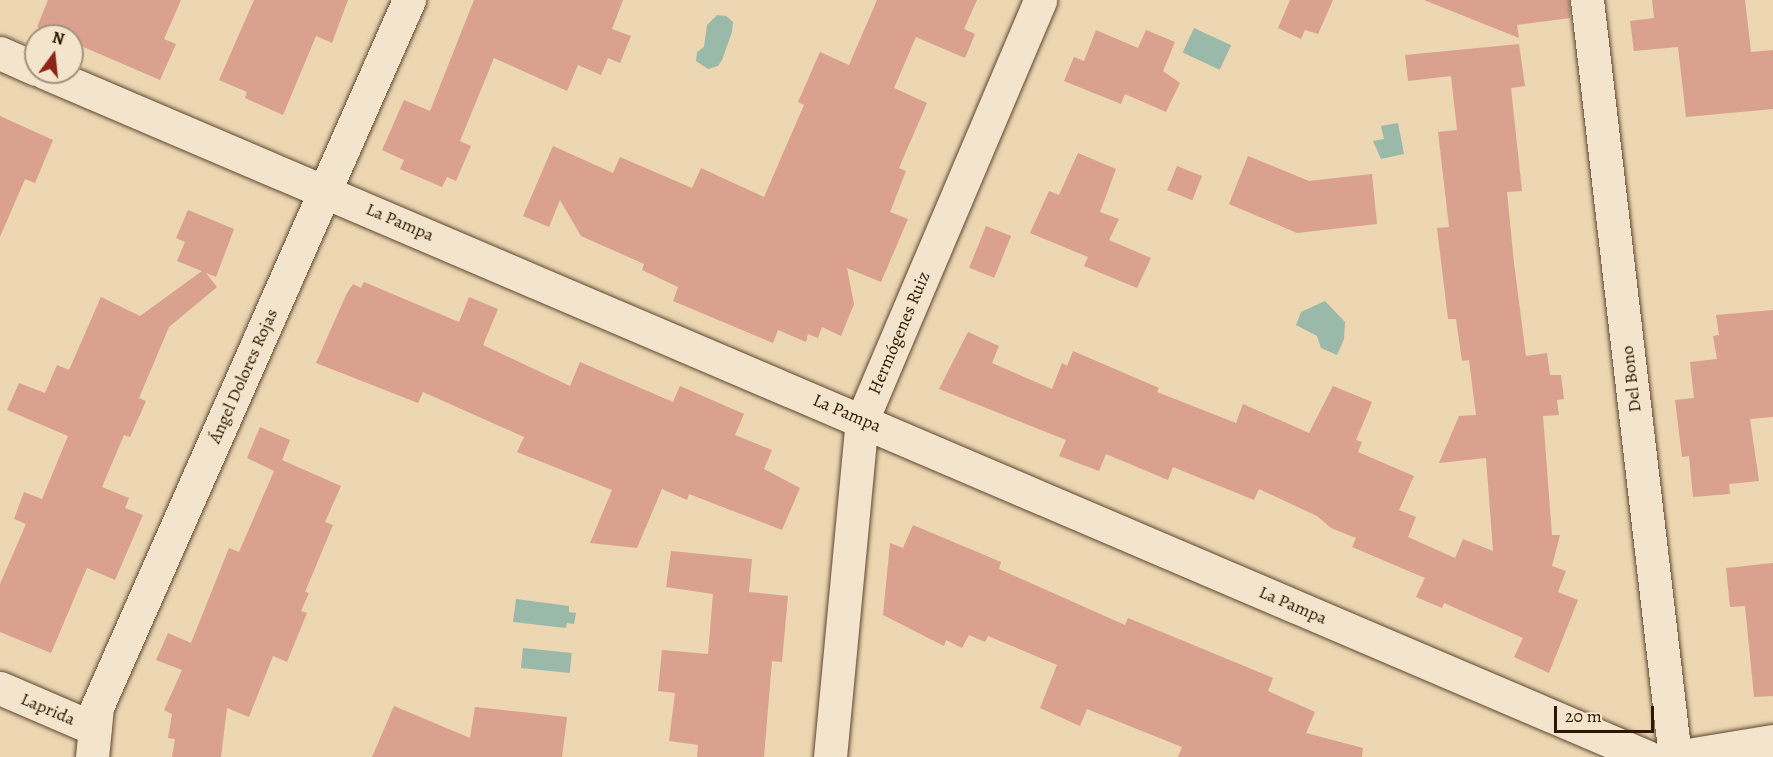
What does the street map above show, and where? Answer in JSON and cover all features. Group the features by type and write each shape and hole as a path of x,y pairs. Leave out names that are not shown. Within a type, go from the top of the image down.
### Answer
{"street":[{"name":"Ángel Dolores Rojas","path":"94,743 97,707 409,0"},
{"name":"Hermógenes Ruiz","path":"830,757 862,420 1040,0"},
{"name":"Del Bono","path":"1587,0 1675,757"},
{"path":"0,53 24,64"},
{"name":"La Pampa","path":"73,84 1648,757"},
{"name":"Laprida","path":"0,688 94,743"},
{"path":"1675,757 1773,741"}],"shaded area":[{"path":"717,15 726,16 733,22 732,32 722,60 718,66 708,69 696,61 697,52 704,47 707,25"},
{"path":"1194,28 1231,45 1220,70 1183,52"},
{"path":"1398,123 1404,154 1381,159 1373,141 1384,139 1381,126"},
{"path":"1325,301 1345,322 1344,339 1337,355 1321,348 1317,336 1296,325 1301,312"},
{"path":"516,599 569,606 569,612 576,613 574,624 567,623 566,628 513,622"},
{"path":"523,648 572,653 570,673 521,668"}],"building":[{"path":"48,0 181,0 164,39 176,44 160,80 84,47 84,24 38,24"},
{"path":"254,0 348,0 332,43 316,36 283,115 245,98 247,92 219,80"},
{"path":"474,0 623,0 612,29 631,36 620,63 608,58 601,75 578,65 567,91 494,58 460,141 471,146 456,181 447,177 442,187 400,169 404,160 382,150 404,100 430,111"},
{"path":"877,0 977,0 964,29 975,34 965,58 916,37 894,88 927,103 899,168 906,171 890,212 908,219 881,282 847,268 854,304 841,336 822,327 818,338 808,334 806,342 778,330 773,343 673,301 678,287 642,270 644,264 581,236 560,200 549,227 523,216 553,146 613,173 620,157 692,188 701,168 764,197 804,105 798,102 820,52 849,65"},
{"path":"1290,0 1333,0 1318,34 1305,30 1301,39 1278,28"},
{"path":"1424,0 1569,0 1570,18 1517,25 1519,38"},
{"path":"1652,0 1745,0 1751,52 1773,50 1773,109 1686,117 1678,47 1634,51 1630,21 1654,18"},
{"path":"1096,30 1138,48 1146,30 1175,42 1163,71 1180,83 1166,112 1125,94 1121,104 1064,81 1074,57 1084,61"},
{"path":"1519,44 1525,86 1511,88 1522,191 1507,192 1514,263 1526,356 1547,353 1550,375 1561,375 1564,399 1557,400 1559,415 1543,416 1552,535 1560,535 1552,566 1566,571 1558,592 1578,600 1549,673 1514,657 1523,638 1444,603 1442,608 1416,597 1425,578 1352,547 1356,538 1331,528 1317,516 1259,489 1254,500 1173,467 1168,480 1106,454 1099,471 1059,456 1066,440 939,389 968,332 999,346 992,363 1052,389 1062,363 1067,366 1073,351 1159,388 1157,392 1236,423 1243,404 1309,433 1333,386 1372,402 1356,440 1362,442 1358,452 1414,476 1399,510 1416,517 1408,537 1455,558 1463,539 1493,551 1486,458 1439,463 1459,416 1476,415 1469,360 1462,361 1456,319 1448,319 1437,228 1449,227 1438,132 1457,130 1451,76 1408,81 1405,55"},
{"path":"0,116 53,140 35,183 25,179 0,237"},
{"path":"1078,153 1116,169 1100,212 1119,219 1109,240 1151,258 1137,288 1084,266 1088,257 1030,233 1049,191 1059,195"},
{"path":"1248,156 1309,181 1372,174 1377,224 1297,233 1229,204"},
{"path":"1177,166 1202,176 1192,200 1167,190"},
{"path":"188,210 234,229 216,277 206,273 217,287 169,327 139,398 146,401 130,437 124,435 102,487 129,498 125,508 143,515 115,580 87,568 51,653 0,632 0,584 26,524 14,519 24,492 42,499 68,436 7,410 19,383 45,393 57,365 69,370 101,297 140,316 202,271 177,261 185,242 176,238"},
{"path":"986,226 1011,236 994,278 969,268"},
{"path":"364,282 459,322 469,297 498,309 483,345 570,386 580,362 673,402 680,386 744,414 735,435 772,450 764,469 800,488 782,530 689,494 687,500 662,489 637,548 590,543 612,490 517,452 524,437 423,392 418,403 316,363 346,295 353,284 361,288"},
{"path":"1773,310 1773,417 1750,419 1759,481 1729,484 1730,494 1693,497 1689,456 1682,457 1675,400 1694,398 1690,362 1717,359 1713,336 1719,335 1716,315"},
{"path":"260,427 290,440 282,460 341,486 325,522 333,525 305,592 309,593 301,611 307,613 287,662 273,656 249,717 227,708 221,757 172,757 175,739 168,738 172,714 164,710 182,670 156,660 168,633 191,643 229,548 239,552 274,471 247,458"},
{"path":"913,525 1001,562 999,569 1125,625 1128,618 1273,678 1268,691 1315,712 1306,733 1363,748 1362,757 1178,757 1182,747 1087,709 1080,726 1040,708 1057,665 988,636 985,642 969,635 962,648 946,640 944,646 883,615 890,543 903,548"},
{"path":"671,551 752,559 749,592 788,596 782,662 772,661 764,757 697,757 698,745 669,741 675,693 658,691 662,650 708,654 713,594 666,587"},
{"path":"1773,563 1773,696 1754,697 1745,606 1730,607 1726,568"},
{"path":"394,706 470,738 475,707 567,717 562,757 372,757"}]}
